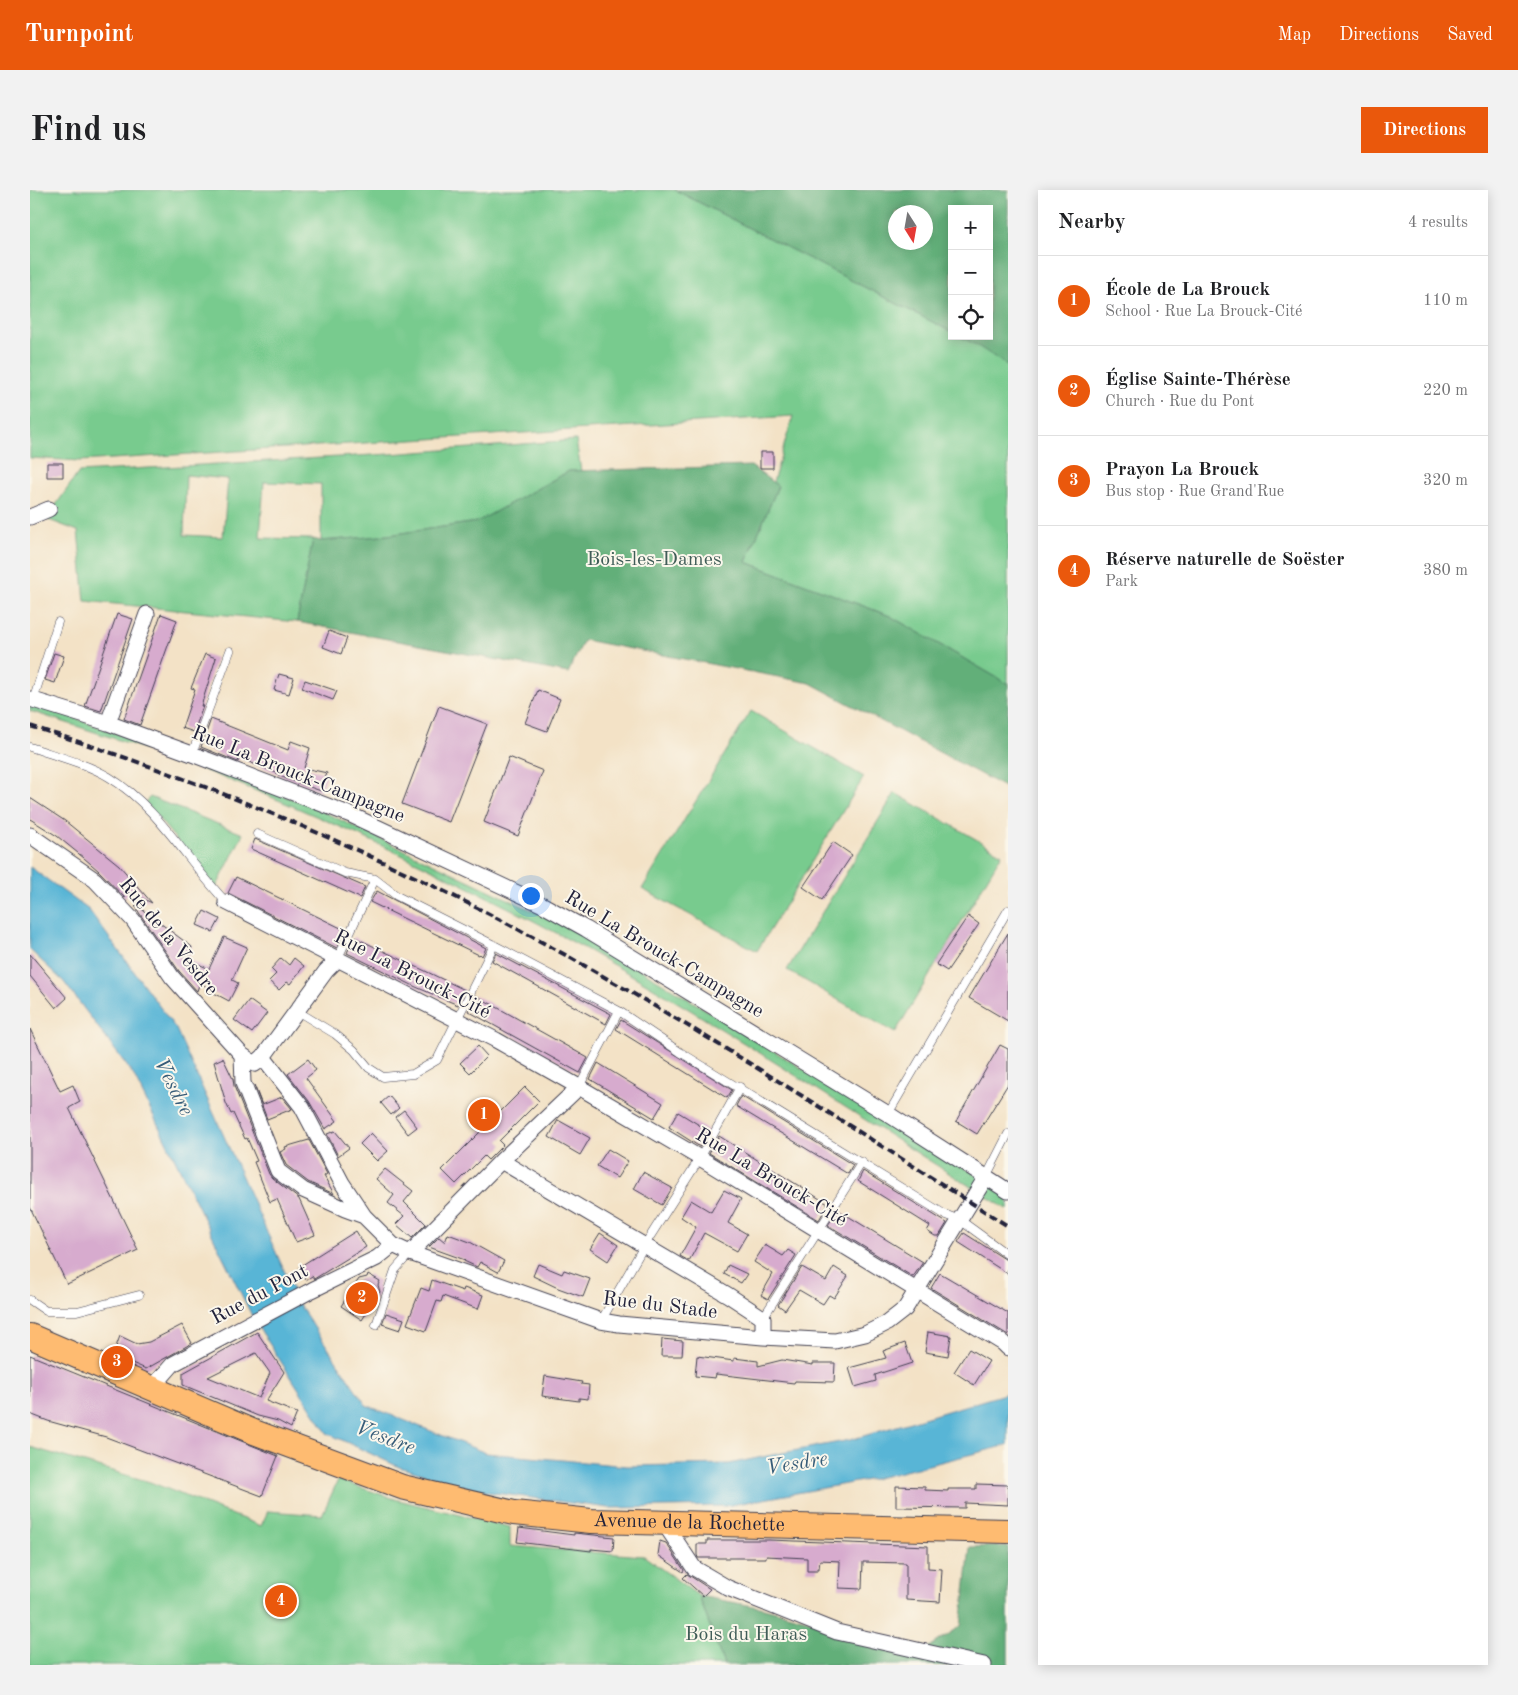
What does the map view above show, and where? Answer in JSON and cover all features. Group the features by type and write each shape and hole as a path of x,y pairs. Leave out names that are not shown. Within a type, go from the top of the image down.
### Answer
{"main road":[{"name":"Avenue de la Rochette","path":"30,1336 254,1432 377,1478 402,1487 514,1513 591,1521 1008,1531"}],"street":[{"path":"30,517 49,509"},
{"path":"108,723 147,614"},
{"name":"Rue La Brouck-Campagne","path":"32,699 108,723 351,815 543,905 586,929 888,1114 1008,1191"},
{"name":"Rue de la Vesdre","path":"30,835 95,880 133,920 172,976 242,1055"},
{"name":"Rue La Brouck-Cité","path":"226,902 496,1040 579,1087 700,1158 1003,1343 1008,1348"},
{"path":"242,1055 255,1064 263,1057 337,960"},
{"path":"242,1055 243,1083 278,1171 303,1190 345,1210 364,1216"},
{"path":"263,1057 302,1107 342,1184 364,1216 393,1245"},
{"path":"410,1253 579,1087"},
{"path":"502,1161 728,1295 763,1318 763,1337"},
{"path":"916,1290 986,1177"},
{"name":"Rue du Stade","path":"393,1245 410,1253 601,1321 763,1337 835,1341 865,1334 887,1323 905,1309 916,1290"},
{"name":"Rue du Pont","path":"152,1388 173,1364 312,1290 377,1258 393,1245"},
{"path":"664,1523 694,1568 728,1588 837,1632 984,1665"}],"lane":[{"path":"32,699 58,622"},
{"path":"192,754 230,651"},
{"path":"30,748 96,770 127,790 179,844 226,902"},
{"path":"257,834 345,873 375,879 397,896 618,1011 680,1052 944,1214 960,1220 1008,1255"},
{"path":"337,960 375,879"},
{"path":"888,1114 1008,910"},
{"path":"297,1011 335,1034 354,1050 369,1068 384,1077 413,1074 437,1060 494,945"},
{"path":"579,1087 618,1011"},
{"path":"601,1321 644,1246 700,1158 740,1088"},
{"path":"986,1177 1008,1134"},
{"path":"763,1318 862,1162"},
{"path":"376,1325 395,1270 410,1253"},
{"path":"30,1300 46,1311 77,1311 139,1295"}],"green space":[{"path":"30,190 675,190 948,330 948,340 969,340 1008,366 1008,684 890,616 746,562 778,486 773,482 793,416 80,461 30,458"},
{"path":"675,190 1008,190 1008,366 967,340 993,340 993,205 948,205 948,330"},
{"path":"576,440 581,471 569,471 477,522 381,536 321,541 321,484 264,482 260,538 313,539 297,622 85,601 78,531 46,519 79,472 390,454","holes":["186,475 228,479 223,537 184,535"]},
{"name":"Bois-les-Dames","path":"751,466 778,486 746,562 890,616 1008,684 1008,789 810,683 584,640 568,673 297,622 313,539 321,541 381,536 477,522 569,471"},
{"path":"30,703 309,805 582,934 1008,1194 1008,1210 692,1011 537,922 392,850 293,806 193,766 30,711"},
{"path":"751,711 864,777 757,951 642,889"},
{"path":"895,793 1002,854 895,1033 787,970"},
{"path":"150,797 243,834 216,888 145,802"},
{"path":"30,1447 150,1482 261,1526 268,1511 322,1515 338,1480 398,1500 510,1527 510,1546 644,1556 699,1596 724,1665 30,1665"},
{"name":"Bois du Haras","path":"1008,1546 1008,1665 724,1665 699,1596 764,1608 925,1650 961,1626 970,1547"}],"water":[{"name":"Vesdre","path":"30,867 89,910 176,1029 300,1306 366,1405 486,1453 627,1466 729,1464 850,1440 1008,1393 1008,1445 873,1479 725,1506 609,1508 480,1491 399,1467 327,1433 254,1320 133,1074 64,982 30,950"}],"building":[{"path":"760,452 773,452 773,468 760,468"},
{"path":"47,463 63,463 63,477 47,477"},
{"path":"117,614 133,619 101,711 85,706"},
{"path":"161,614 177,620 140,725 124,719"},
{"path":"329,631 347,638 341,654 323,647"},
{"path":"54,653 64,656 55,683 45,680"},
{"path":"205,654 216,658 194,732 182,728 195,689 191,688"},
{"path":"279,674 294,678 289,694 274,690"},
{"path":"305,680 337,691 333,700 302,688"},
{"path":"538,690 560,699 547,731 525,723"},
{"path":"439,706 487,724 449,822 402,804"},
{"path":"211,719 288,750 291,741 310,748 304,768 327,773 321,791 279,776 279,774 239,758 238,762 201,747"},
{"path":"509,757 543,771 518,836 484,822"},
{"path":"30,798 65,821 119,865 152,903 129,892 125,898 84,858 57,836 30,819"},
{"path":"255,839 365,887 360,898 251,849"},
{"path":"833,842 852,855 822,900 803,887"},
{"path":"236,877 345,930 337,948 228,893"},
{"path":"377,891 486,948 482,956 370,902"},
{"path":"136,905 192,947 188,959 209,969 224,937 247,947 232,980 238,983 229,1001 214,993 200,982 197,991 179,971 140,914"},
{"path":"204,911 220,919 213,932 197,925"},
{"path":"968,916 979,924 947,971 936,964"},
{"path":"1008,933 1008,1021 969,998"},
{"path":"354,937 465,990 458,1005 416,987 347,953"},
{"path":"496,953 611,1014 606,1024 492,961"},
{"path":"30,954 67,998 56,1008 30,976"},
{"path":"281,958 289,965 294,958 304,966 290,984 287,982 279,990 269,981 276,974 271,969"},
{"path":"475,995 588,1058 580,1073 468,1011"},
{"path":"249,1000 267,1013 252,1033 234,1020"},
{"path":"621,1020 732,1090 727,1098 616,1029"},
{"path":"30,1029 60,1091 73,1085 80,1102 69,1108 138,1250 67,1284 30,1207"},
{"path":"1000,1045 1008,1049 1008,1084 977,1134 956,1121"},
{"path":"478,1046 487,1056 470,1073 460,1063"},
{"path":"223,1058 233,1079 234,1086 269,1174 299,1199 315,1235 296,1242 277,1199 270,1202 254,1162 257,1161 247,1138 245,1139 233,1113 231,1114 226,1103 214,1062"},
{"path":"308,1059 316,1070 306,1078 337,1121 325,1129 309,1101 288,1074"},
{"path":"598,1063 663,1103 654,1118 590,1079"},
{"path":"254,1085 262,1105 282,1097 292,1109 267,1119"},
{"path":"525,1087 539,1101 499,1141 503,1145 488,1160 484,1156 456,1184 442,1170"},
{"path":"389,1096 399,1108 391,1115 381,1103"},
{"path":"741,1096 853,1165 848,1174 736,1106"},
{"path":"404,1110 417,1127 408,1134 395,1117"},
{"path":"678,1112 709,1131 700,1147 669,1127"},
{"path":"558,1120 590,1138 580,1155 549,1137"},
{"path":"335,1131 349,1148 338,1156 327,1134"},
{"path":"371,1133 388,1151 377,1161 360,1144"},
{"path":"719,1136 828,1204 819,1220 709,1153"},
{"path":"309,1140 327,1174 324,1176 334,1194 308,1182 286,1165 280,1152 286,1149 285,1147"},
{"path":"608,1149 628,1161 617,1178 597,1166"},
{"path":"385,1169 413,1191 404,1202 426,1224 412,1238 396,1224 404,1216 388,1203 394,1195 376,1179"},
{"path":"863,1171 947,1223 939,1236 935,1236 927,1231 930,1226 858,1181"},
{"path":"643,1172 672,1188 662,1205 634,1189"},
{"path":"724,1190 741,1199 728,1223 747,1234 737,1251 704,1233 689,1261 680,1256 696,1227 681,1217 691,1200 711,1212"},
{"path":"838,1210 923,1262 913,1277 828,1225"},
{"path":"356,1231 366,1247 314,1279 312,1276 306,1280 299,1267"},
{"path":"600,1233 618,1245 608,1261 590,1249"},
{"path":"964,1233 1008,1261 1008,1274 958,1242"},
{"path":"448,1234 470,1242 504,1261 498,1272 480,1262 477,1267 465,1260 429,1247 439,1237 445,1242"},
{"path":"765,1245 783,1256 788,1250 796,1255 768,1299 761,1295 773,1274 754,1262"},
{"path":"538,1264 562,1274 564,1270 590,1279 583,1297 533,1276"},
{"path":"728,1265 747,1274 741,1283 724,1274"},
{"path":"802,1267 826,1281 834,1267 848,1276 834,1298 829,1295 823,1304 799,1290 785,1310 778,1305"},
{"path":"940,1273 1008,1313 1008,1335 931,1288"},
{"path":"368,1274 380,1281 378,1285 380,1292 362,1320 341,1306 359,1279 367,1277"},
{"path":"432,1280 463,1291 464,1288 483,1295 478,1309 443,1296 441,1302 437,1301 426,1331 407,1324 421,1288 429,1291"},
{"path":"386,1313 404,1319 400,1330 382,1324"},
{"path":"182,1325 192,1343 146,1369 113,1355 120,1336 137,1344 149,1342"},
{"path":"257,1332 284,1372 266,1401 297,1413 291,1428 278,1421 258,1416 183,1385 183,1373","holes":["256,1353 270,1373 259,1398 208,1377"]},
{"path":"928,1332 951,1336 948,1356 925,1352"},
{"path":"662,1339 683,1341 682,1356 661,1356"},
{"path":"905,1343 912,1363 875,1375 876,1381 855,1387 849,1368 886,1358 883,1351"},
{"path":"969,1349 989,1361 974,1385 954,1372"},
{"path":"30,1355 278,1456 262,1496 106,1437 30,1414"},
{"path":"697,1356 734,1361 734,1358 758,1361 758,1366 782,1360 813,1365 813,1363 835,1363 834,1382 795,1381 794,1383 716,1374 715,1378 695,1376"},
{"path":"545,1376 582,1382 581,1384 589,1385 588,1399 579,1398 579,1401 542,1396"},
{"path":"976,1484 1008,1485 1008,1505 965,1503 965,1508 896,1507 896,1486 925,1487 925,1490 948,1491 948,1489 976,1489"},
{"path":"519,1528 574,1535 574,1533 614,1537 613,1551 591,1549 591,1551 517,1542"},
{"path":"707,1540 769,1540 928,1546 928,1568 942,1569 940,1602 906,1600 906,1563 863,1562 862,1589 839,1588 840,1561 820,1560 817,1571 807,1571 807,1558 766,1556 766,1558 698,1558 697,1544 707,1544"},
{"path":"660,1541 666,1543 684,1570 683,1572 658,1555"},
{"path":"687,1574 710,1589 703,1596 683,1578"}],"railway":[{"path":"30,726 214,790 334,840 452,895 574,960 700,1033 1008,1226"}],"place":[{"name":"École de La Brouck","path":"484,1115"},
{"name":"Église Sainte-Thérèse","path":"362,1298"},
{"name":"Prayon La Brouck","path":"117,1362"},
{"name":"Réserve naturelle de Soëster","path":"281,1601"}]}
